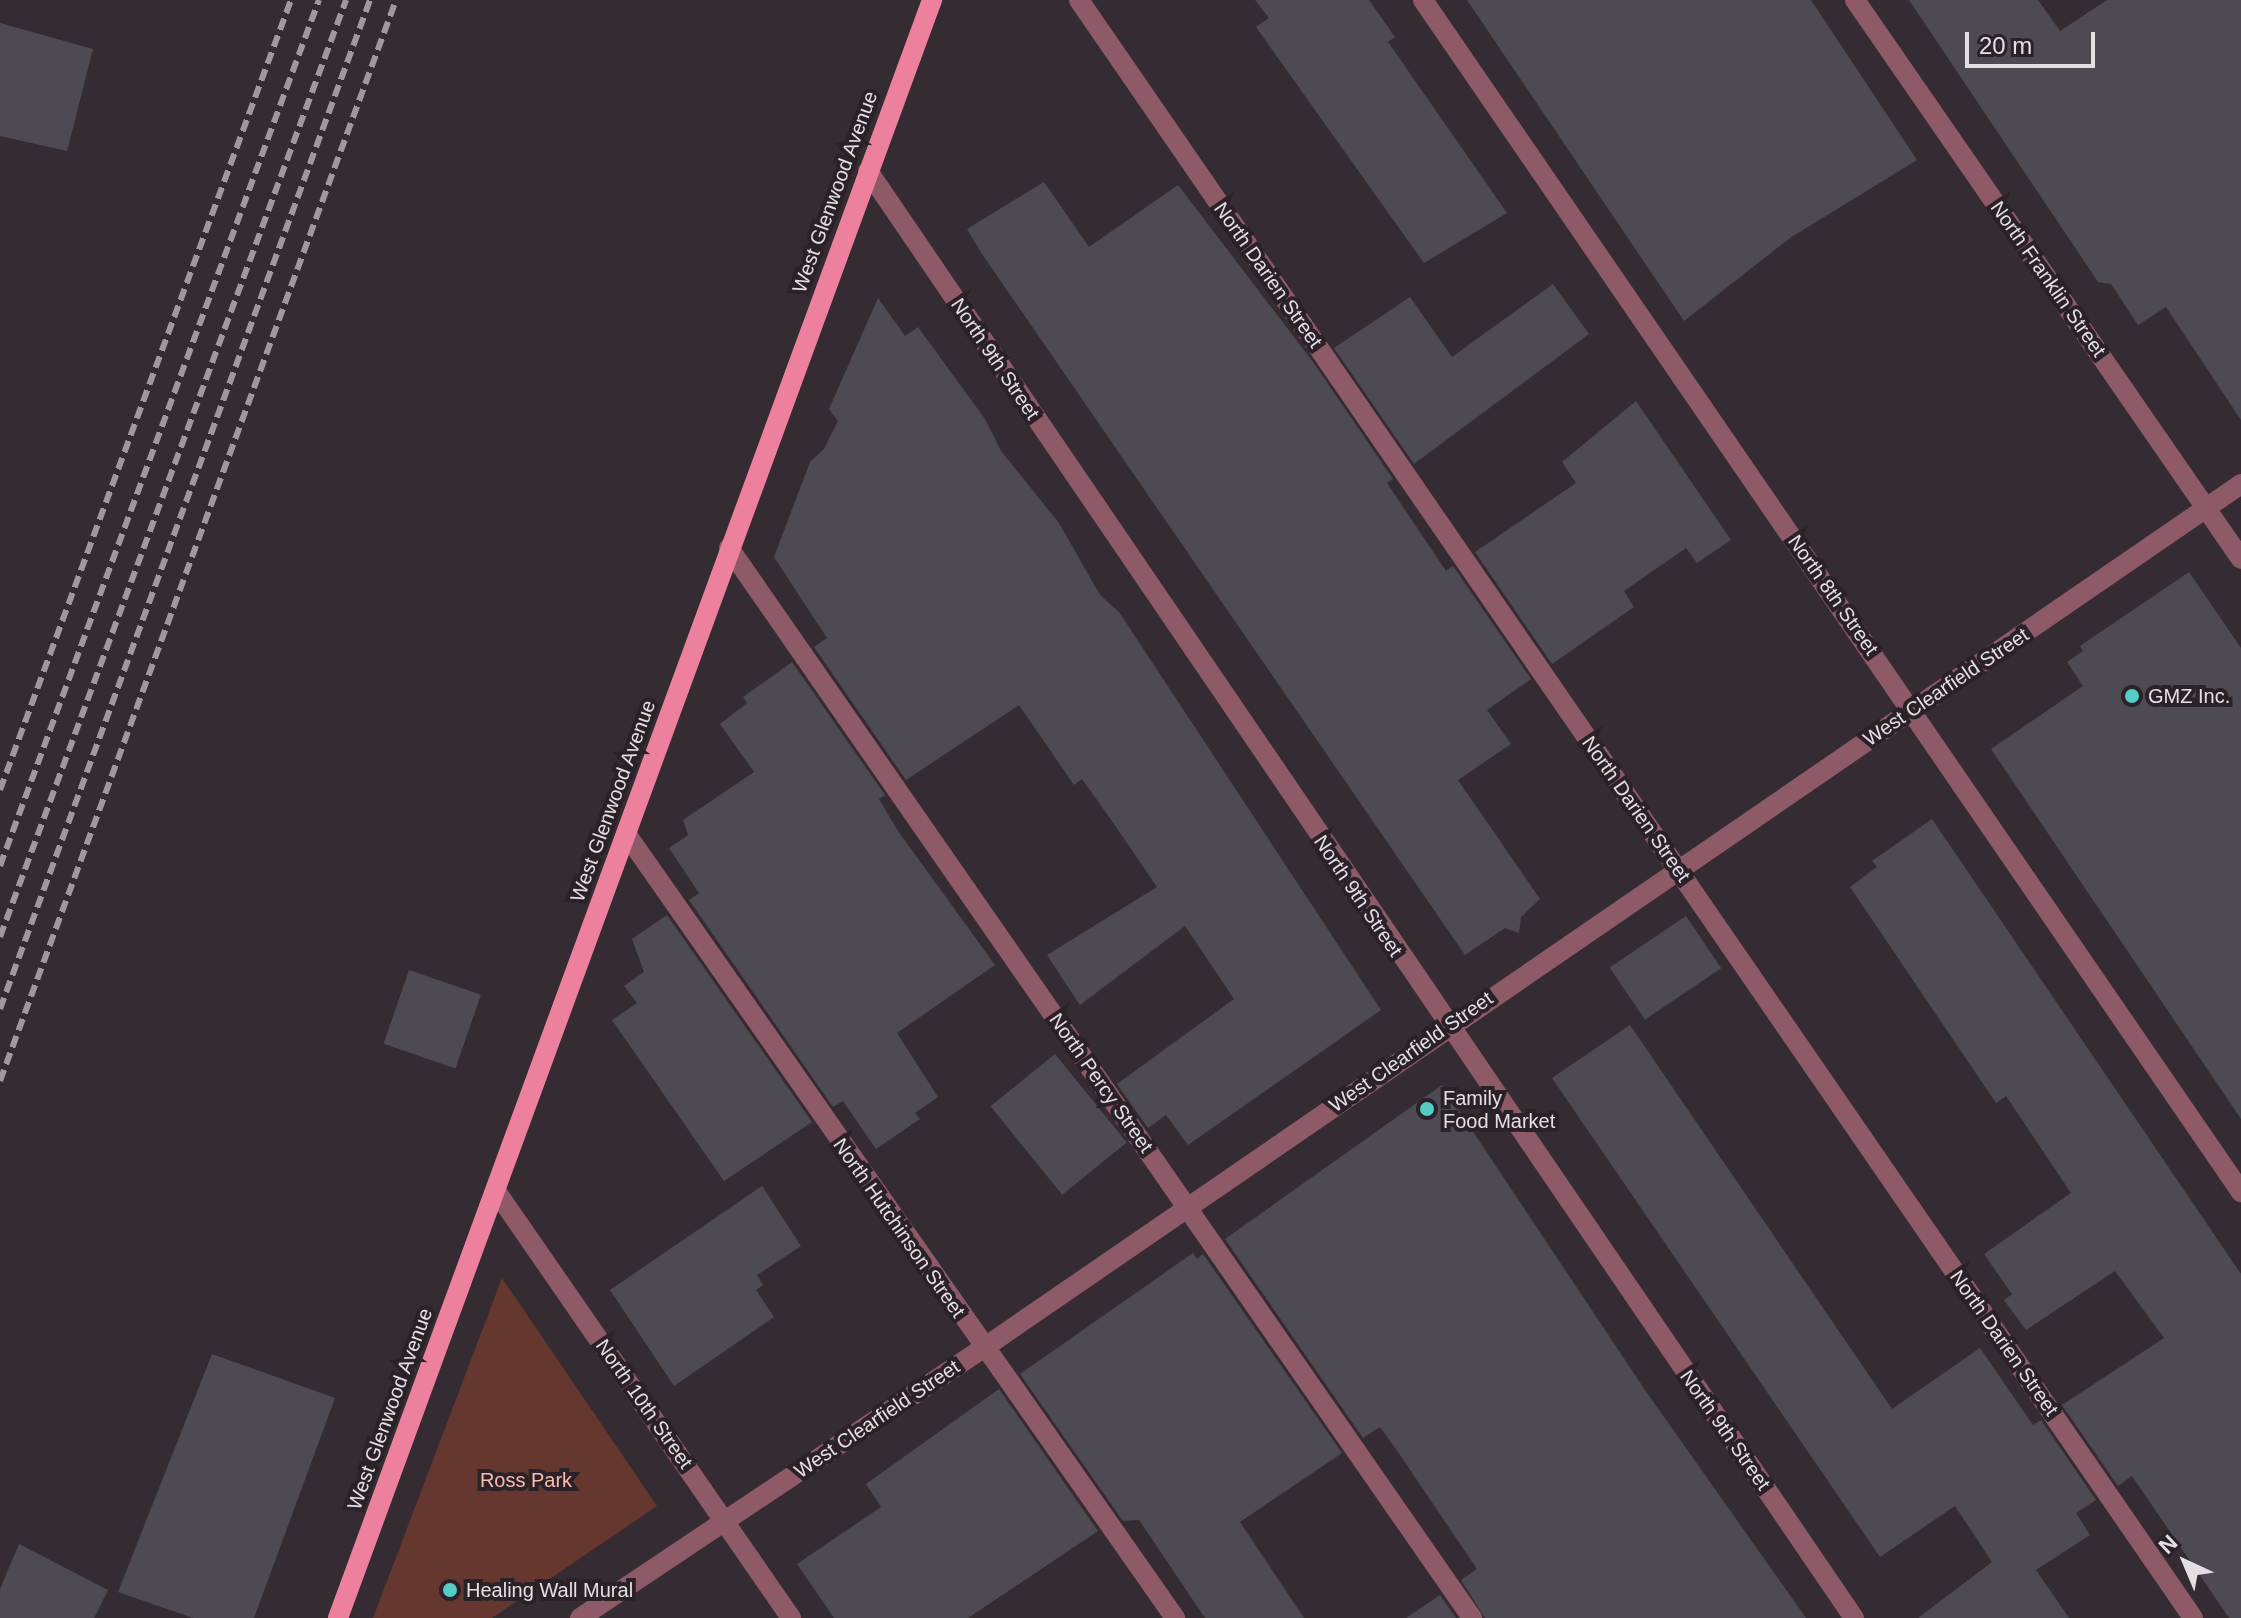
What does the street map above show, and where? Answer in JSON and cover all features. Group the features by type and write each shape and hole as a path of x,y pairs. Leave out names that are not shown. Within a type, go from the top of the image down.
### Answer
{"main road":[{"name":"West Glenwood Avenue","path":"338,1618 932,0"}],"street":[{"name":"North Darien Street","path":"1079,0 2193,1618"},
{"name":"North 8th Street","path":"1423,0 2241,1192"},
{"name":"North Franklin Street","path":"1855,0 2241,559"},
{"name":"North 9th Street","path":"868,171 1447,1027 1854,1618"},
{"name":"West Clearfield Street","path":"580,1618 985,1347 2241,484"},
{"name":"North Percy Street","path":"729,548 1472,1618"},
{"name":"North Hutchinson Street","path":"627,835 985,1347 1012,1376 1175,1618"},
{"name":"North 10th Street","path":"496,1191 791,1618"}],"green space":[{"name":"Ross Park","path":"502,1278 657,1506 492,1618 373,1618"}],"building":[{"path":"1255,0 1369,0 1395,37 1388,42 1507,213 1424,263 1256,27 1269,18"},
{"path":"1467,0 1811,0 1917,160 1790,238 1684,321"},
{"path":"1909,0 2038,0 2060,31 2107,0 2241,0 2241,420 2166,307 2138,325 2111,284 2098,282"},
{"path":"0,23 93,49 67,151 0,136"},
{"path":"1044,182 1089,247 1178,185 1313,362 1393,479 1387,483 1446,571 1453,566 1531,679 1487,710 1511,744 1458,780 1540,899 1521,917 1519,933 1505,928 1465,955 982,254 967,229"},
{"path":"1553,284 1589,334 1414,464 1334,348 1410,297 1452,357"},
{"path":"878,298 905,336 918,327 985,419 1001,451 1059,523 1100,595 1119,612 1381,1010 1188,1145 1166,1115 1148,1128 1117,1084 1234,999 1185,926 1080,1005 1047,955 1157,887 1112,821 1082,779 1074,785 1019,705 906,780 814,647 827,638 774,557 810,462 824,449 838,421 829,409"},
{"path":"1636,401 1731,540 1697,563 1686,548 1624,591 1634,607 1552,664 1475,552 1576,483 1562,462"},
{"path":"2189,572 2241,648 2241,1119 1991,749 2083,686 2067,662 2083,651 2080,646"},
{"path":"792,662 885,795 879,799 898,831 995,965 897,1033 938,1097 915,1113 920,1119 876,1149 843,1101 833,1107 689,900 699,893 669,848 688,835 683,820 754,772 720,724 747,703 743,697"},
{"path":"1932,819 2241,1274 2241,1618 2229,1618 2132,1476 2118,1486 2062,1405 2164,1338 2115,1271 2026,1330 2004,1300 2012,1294 1984,1254 2071,1193 2006,1096 1996,1103 1850,887 1877,867 1872,861"},
{"path":"667,915 812,1122 724,1181 612,1020 637,1003 624,986 644,972 632,939"},
{"path":"1686,916 1721,968 1645,1020 1610,967"},
{"path":"409,970 481,995 455,1068 384,1044"},
{"path":"1630,1025 1892,1409 1980,1348 2033,1425 2041,1420 2096,1500 2076,1513 2090,1535 2036,1570 2069,1618 1918,1618 1992,1562 1955,1506 1880,1557 1552,1078"},
{"path":"1055,1054 1127,1143 1062,1195 990,1106"},
{"path":"1442,1085 1645,1390 1806,1618 1485,1618 1461,1580 1477,1569 1398,1452 1380,1427 1363,1438 1225,1239"},
{"path":"762,1186 801,1246 757,1275 763,1285 756,1290 774,1317 674,1386 610,1290"},
{"path":"1193,1253 1197,1259 1203,1254 1342,1453 1240,1522 1304,1618 1205,1618 1139,1520 1123,1521 1020,1374"},
{"path":"212,1354 335,1398 254,1618 193,1618 118,1592"},
{"path":"999,1389 1098,1531 968,1618 834,1618 797,1564 881,1507 866,1484"},
{"path":"19,1544 108,1590 94,1618 0,1618 0,1589"},
{"path":"1440,1595 1456,1618 1406,1618"}],"railway":[{"path":"0,790 291,0"},
{"path":"0,866 319,0"},
{"path":"0,937 346,0"},
{"path":"0,1009 370,0"},
{"path":"0,1081 396,0"}],"place":[{"name":"GMZ Inc.","path":"2132,696"},
{"name":"Family Food Market","path":"1427,1109"},
{"name":"Healing Wall Mural","path":"450,1590"}]}
